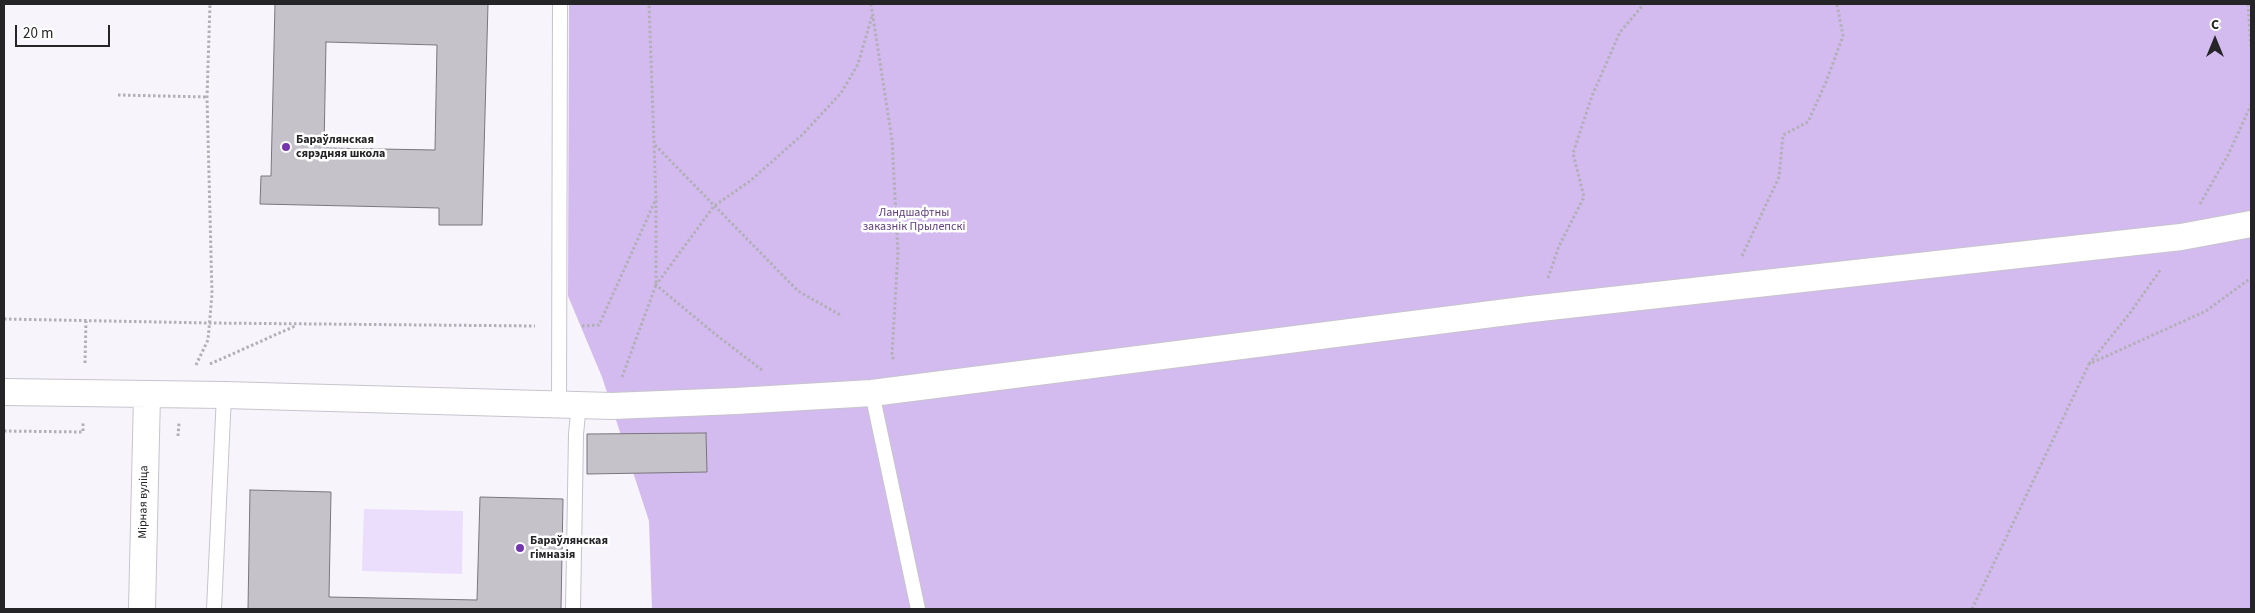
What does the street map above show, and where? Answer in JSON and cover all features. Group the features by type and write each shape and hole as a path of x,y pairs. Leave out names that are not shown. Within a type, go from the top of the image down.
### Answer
{"street":[{"path":"4,392 612,406 872,393 1532,310 2181,237 2251,224"},
{"name":"Мірная вуліца","path":"142,609 147,395"}],"lane":[{"path":"560,4 558,326 569,404 576,434 573,609"},
{"path":"872,393 918,609"},
{"path":"214,609 224,396"}],"path":[{"path":"210,4 207,97 212,294 208,340 193,371 298,324"},
{"path":"649,4 656,198 656,285"},
{"path":"871,4 892,140 898,252 892,354 899,390"},
{"path":"1532,310 1548,278 1559,246 1584,198 1573,153 1592,96 1620,32 1644,4"},
{"path":"1727,288 1780,177 1783,135 1808,122 1826,82 1843,36 1837,4"},
{"path":"2248,4 2251,49"},
{"path":"612,406 656,285 714,206 765,168 802,135 841,94 858,64 872,16"},
{"path":"118,94 207,97"},
{"path":"654,145 798,291 842,316"},
{"path":"4,319 298,324 599,325 656,198"},
{"path":"1972,609 2089,364 2206,310 2251,278"},
{"path":"656,285 766,373"},
{"path":"4,431 83,432"}],"shaded area":[{"path":"364,509 463,511 462,574 362,571"}],"green space":[{"name":"Ландшафтны заказнік Прылепскі","path":"569,4 2251,4 2251,609 652,609 649,521 602,377 568,296"}],"building":[{"name":"Бараўлянская сярэдняя школа","path":"275,4 488,4 482,225 439,225 439,208 260,204 261,176 271,176","holes":["326,42 437,45 435,150 324,148"]},
{"path":"706,433 707,472 587,474 587,434"},
{"name":"Бараўлянская гімназія","path":"250,490 331,492 329,597 477,600 480,497 563,499 561,609 248,609"}],"place":[{"name":"Бараўлянская сярэдняя школа","path":"286,147"},
{"name":"Бараўлянская гімназія","path":"520,548"}]}
